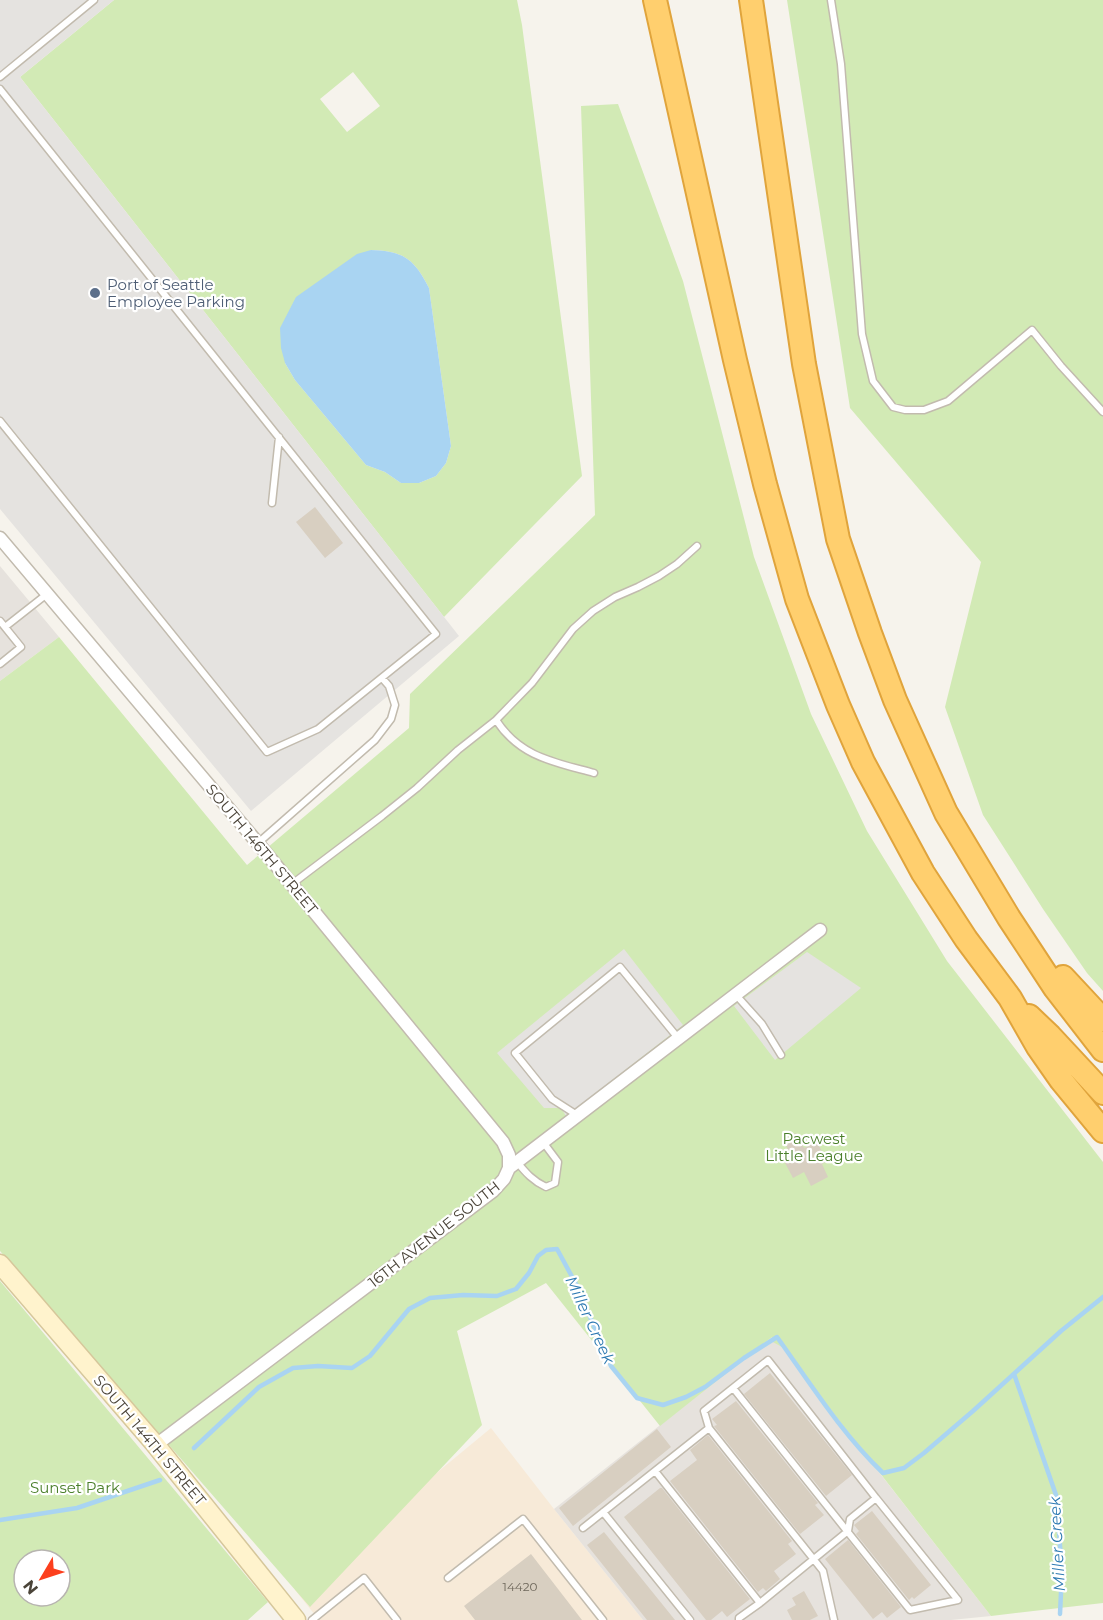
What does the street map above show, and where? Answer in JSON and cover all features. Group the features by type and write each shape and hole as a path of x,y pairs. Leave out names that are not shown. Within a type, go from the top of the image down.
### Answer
{"highway":[{"path":"655,0 765,484 797,599 838,705 880,796 923,873 966,939 1010,998 1038,1047 1061,1080 1103,1131"},
{"path":"751,0 804,364 838,538 891,689 946,813 1009,918 1055,988 1103,1050"},
{"path":"1009,918 1103,1020"},
{"path":"1010,998 1050,1036 1103,1093"}],"street":[{"name":"SOUTH 146TH STREET","path":"0,538 257,843 503,1142 513,1165"},
{"name":"16TH AVENUE SOUTH","path":"156,1445 493,1191 513,1165 820,930"},
{"name":"SOUTH 144TH STREET","path":"0,1264 156,1445 296,1620"}],"lane":[{"path":"0,77 94,0"},
{"path":"831,0 841,64 862,334 873,381 893,406 905,410 924,410 948,401 1032,330 1103,412"},
{"path":"0,89 436,634 318,729 267,752 0,421"},
{"path":"272,503 279,437"},
{"path":"291,884 417,788 458,750 496,720 531,683 573,629 593,611 615,597 659,576 697,546"},
{"path":"5,627 47,594"},
{"path":"0,621 21,647 0,664"},
{"path":"257,843 375,740 391,719 395,705 389,687 382,678"},
{"path":"496,720 506,735 528,752 549,761 594,773"},
{"path":"577,1116 552,1099 515,1053 620,967 678,1038"},
{"path":"735,995 762,1024 782,1055"},
{"path":"513,1165 546,1187 555,1183 558,1162 543,1142"},
{"path":"733,1388 910,1610 958,1600 768,1360 733,1388 704,1412 709,1428 823,1571 834,1620"},
{"path":"583,1528 709,1428"},
{"path":"656,1471 760,1603"},
{"path":"739,1620 848,1531 850,1519 876,1497"},
{"path":"603,1512 690,1620"},
{"path":"448,1578 523,1519 603,1620"},
{"path":"312,1620 364,1578 397,1620"}],"shaded area":[{"name":"Port of Seattle Employee Parking","path":"0,0 114,0 20,77 459,636 251,811 0,509"},
{"path":"0,566 59,637 0,681"},
{"path":"624,949 683,1025 566,1116 561,1108 544,1108 497,1053"},
{"path":"807,952 861,988 775,1060 734,1006"},
{"path":"773,1336 991,1616 951,1620 643,1620 554,1509"},
{"path":"491,1428 643,1620 319,1620 295,1590"}],"green space":[{"path":"114,0 517,0 582,476 444,617 20,77","holes":["353,72 380,106 347,132 320,99","371,250 392,252 407,258 413,263 429,288 451,446 446,463 436,476 419,483 401,483 385,472 366,465 295,380 285,363"]},
{"path":"787,0 1103,0 1103,991 1087,973 1043,909 983,815 945,707 981,562 850,408"},
{"name":"Pacwest Little League","path":"618,104 683,281 754,557 811,714 867,831 947,961 1103,1162 1103,1603 991,1616 782,1347 771,1341 772,1337 660,1426 546,1283 457,1331 482,1425 310,1607 0,1251 0,681 59,637 247,865 409,728 410,694 595,515 581,106"},
{"name":"Sunset Park","path":"0,1281 268,1602 248,1620 0,1620"}],"water":[{"path":"371,250 392,252 407,258 413,263 429,288 451,446 446,463 436,476 419,483 401,483 385,472 366,465 295,380 285,363 281,348 280,328 296,297 357,254"}],"building":[{"path":"315,507 343,543 325,558 296,522"},
{"path":"796,1133 804,1148 817,1142 827,1161 822,1164 828,1177 811,1186 804,1172 793,1178 784,1161 792,1157 783,1140"},
{"path":"770,1373 852,1475 826,1496 744,1394"},
{"path":"736,1401 818,1503 815,1505 824,1515 800,1534 714,1426 717,1425 712,1419"},
{"path":"657,1429 671,1447 573,1526 559,1508"},
{"path":"708,1435 792,1541 788,1544 796,1554 774,1571 780,1579 766,1591 763,1588 758,1592 670,1481 697,1460 690,1450"},
{"path":"660,1488 750,1599 727,1617 722,1611 711,1620 706,1620 624,1517"},
{"path":"872,1511 931,1585 914,1599 912,1597 909,1600 856,1534 859,1531 854,1525"},
{"path":"604,1532 675,1620 647,1620 587,1545"},
{"path":"848,1540 901,1607 887,1618 882,1612 873,1619 825,1559"},
{"path":"531,1554 582,1620 475,1620 464,1606"},
{"path":"804,1591 818,1616 810,1620 792,1620 787,1610 796,1605 792,1598"}],"waterway":[{"name":"Miller Creek","path":"194,1448 259,1387 293,1368 318,1366 352,1368 370,1356 409,1309 430,1298 463,1295 497,1296 516,1289 529,1273 538,1256 546,1250 557,1249 576,1284 611,1366 637,1398 663,1405 686,1397 705,1387 777,1337 840,1425 883,1473 904,1468 924,1453 1061,1331 1103,1297"},
{"name":"Miller Creek","path":"1014,1374 1056,1495 1062,1571 1060,1614"},
{"name":"Miller Creek","path":"0,1520 77,1508 160,1480"}],"place":[{"name":"Port of Seattle Employee Parking","path":"95,293"}]}
